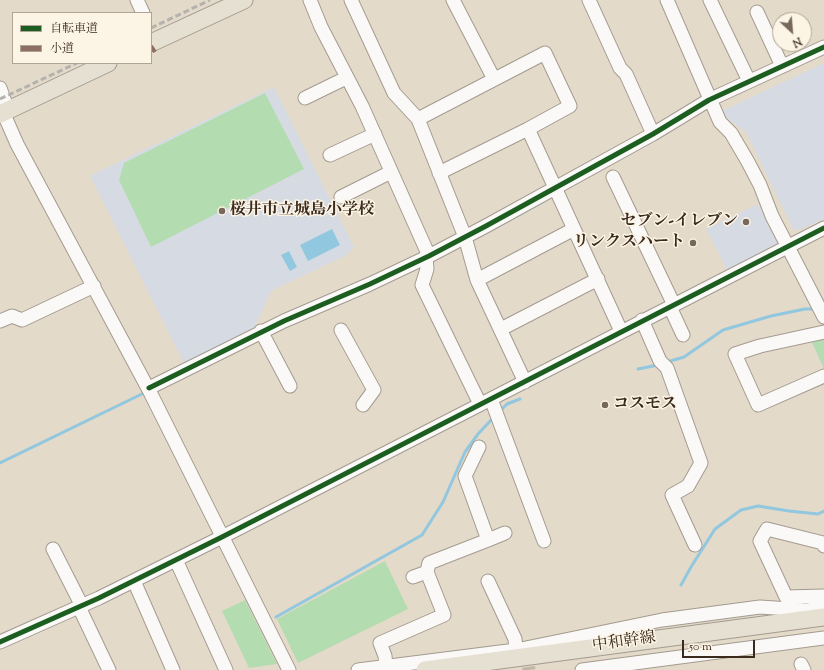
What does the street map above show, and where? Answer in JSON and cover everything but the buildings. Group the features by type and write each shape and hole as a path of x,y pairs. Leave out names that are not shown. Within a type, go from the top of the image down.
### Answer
{"main road":[{"path":"152,43 244,0"},
{"path":"4,112 106,64"},
{"name":"中和幹線","path":"425,670 824,618"},
{"name":"中和幹線","path":"510,670 824,629"}],"street":[{"path":"138,0 143,12"},
{"path":"310,0 321,27 375,134 392,172 427,260 422,285 485,402 544,542"},
{"path":"351,0 394,93 418,119 467,242 476,280 501,329 525,382"},
{"path":"453,0 494,79"},
{"path":"589,0 620,68 626,74 653,134"},
{"path":"667,0 715,113 720,122 732,133 748,162 760,185 772,216 824,317"},
{"path":"710,0 749,81"},
{"path":"757,12 782,66"},
{"path":"149,389 370,284 467,242 558,191 709,100 824,47"},
{"path":"418,119 544,53 570,106 528,129 439,173"},
{"path":"305,98 346,78"},
{"path":"0,88 4,112 18,144 149,389 289,670"},
{"path":"528,129 622,331"},
{"path":"330,155 375,134"},
{"path":"341,197 392,172"},
{"path":"613,177 684,335"},
{"path":"0,642 80,607 176,560 525,382 788,245 824,228"},
{"path":"476,280 574,229"},
{"path":"501,329 598,279"},
{"path":"0,321 12,316 22,320 94,286"},
{"path":"642,320 664,364 702,463 688,486 672,495 695,545"},
{"path":"341,330 374,390 363,405"},
{"path":"824,332 760,346 736,354 758,405 824,376"},
{"path":"263,335 290,386"},
{"path":"479,447 465,476 488,540"},
{"path":"824,546 823,543 767,529 760,541 786,596 824,596"},
{"path":"386,666 385,656 380,643 444,616 427,572 429,563 505,533"},
{"path":"53,549 109,670"},
{"path":"176,560 226,670"},
{"path":"413,577 427,572"},
{"path":"134,581 173,670"},
{"path":"488,581 514,639 516,650"},
{"path":"358,670 516,650 662,620 760,607 805,610"},
{"path":"548,654 617,636 644,631 824,608"},
{"path":"582,670 824,638"},
{"path":"645,670 767,655 804,641"}],"shaded area":[{"path":"824,63 824,219 800,230 793,229 746,132 725,117 722,111"},
{"name":"桜井市立城島小学校","path":"274,87 354,247 347,255 271,291 253,330 184,363 90,176"},
{"path":"758,204 778,244 727,270 706,229"}],"green space":[{"path":"265,93 304,169 151,247 119,180 124,163"},
{"path":"824,338 824,369 811,340"},
{"path":"385,561 408,609 298,663 277,619"},
{"path":"245,600 277,664 249,668 222,611"}],"water":[{"path":"332,229 340,245 308,261 300,245"},
{"path":"289,251 297,267 290,271 281,255"}],"waterway":[{"path":"493,229 544,201"},
{"path":"667,362 684,357 723,330 771,316 805,309 816,309"},
{"path":"638,369 658,365"},
{"path":"0,463 146,392"},
{"path":"500,411 507,404 520,399"},
{"path":"276,617 422,535 443,502 465,452 478,434 493,418"},
{"path":"681,585 715,529 741,510 758,506 818,514 824,511"}],"tunnel":[{"path":"526,648 529,670"}],"railway":[{"path":"152,28 210,0"},
{"path":"0,99 75,64"}],"marked path":[{"path":"152,48 155,52"}],"cycle path":[{"path":"149,388 284,321 370,284 429,256 653,134 709,100 824,47"},
{"path":"0,642 99,598 222,537 824,228"}],"place":[{"name":"桜井市立城島小学校","path":"222,211"},
{"name":"セブン-イレブン","path":"746,222"},
{"name":"リンクスハート","path":"693,243"},
{"name":"コスモス","path":"605,405"}]}
